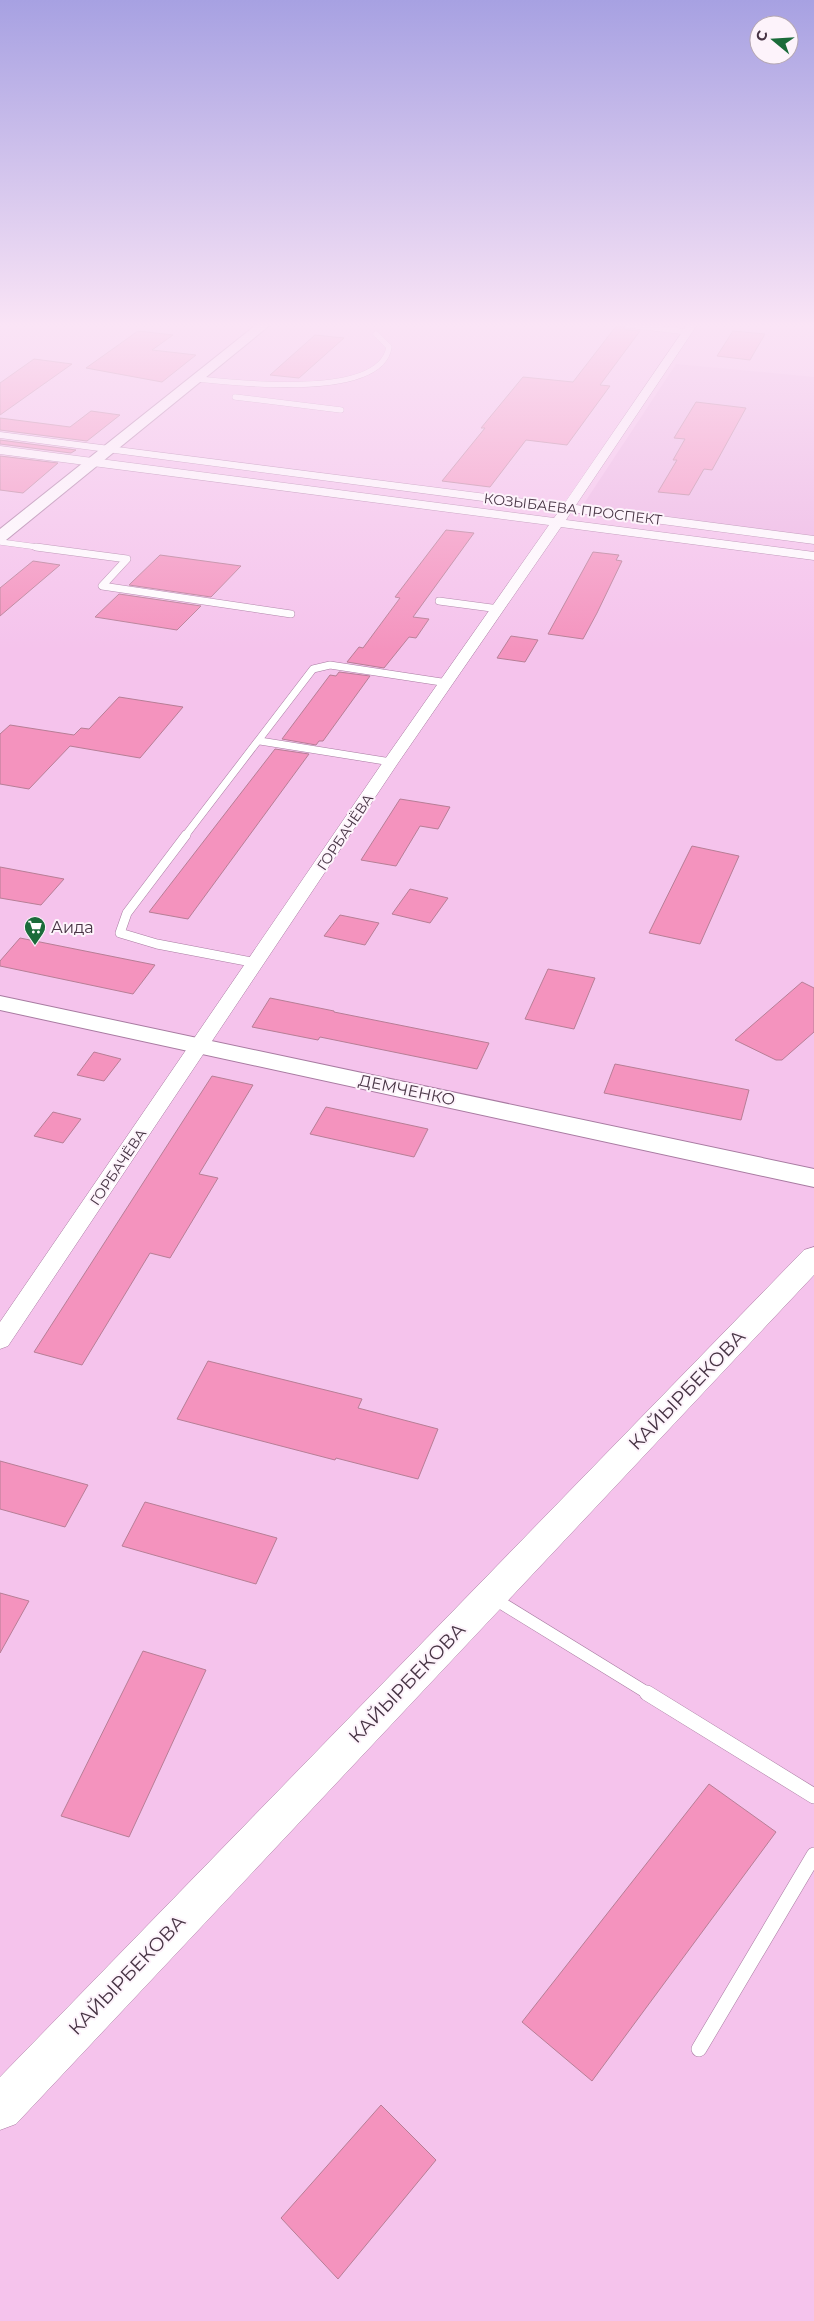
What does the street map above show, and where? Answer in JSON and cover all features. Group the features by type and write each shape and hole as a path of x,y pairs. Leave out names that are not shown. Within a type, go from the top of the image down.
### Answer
{"main road":[{"name":"КАЙЫРБЕКОВА","path":"0,2108 814,1257"}],"street":[{"path":"0,537 131,433"},
{"name":"ГОРБАЧЁВА","path":"0,1340 201,1046 391,762 448,683 618,433"},
{"name":"КОЗЫБАЕВА ПРОСПЕКТ","path":"0,435 814,540"},
{"name":"КОЗЫБАЕВА ПРОСПЕКТ","path":"0,450 814,556"},
{"name":"ДЕМЧЕНКО","path":"0,1004 814,1178"}],"lane":[{"path":"0,542 127,560 102,586 290,614"},
{"path":"439,601 499,609"},
{"path":"257,963 157,944 120,933 127,913 314,669 330,666 448,683"},
{"path":"260,741 391,762"},
{"path":"490,1596 814,1796"},
{"path":"699,2049 814,1855"}],"shaded area":[{"path":"630,433 814,433 814,538 581,508"}],"building":[{"path":"26,433 97,433 87,441"},
{"path":"481,433 576,433 567,445 526,440 490,487 442,481"},
{"path":"677,433 732,433 712,470 704,469 689,495 658,492 677,460 673,460 685,439 674,438"},
{"path":"0,440 76,450 71,453 0,444"},
{"path":"0,456 58,463 23,493 0,490"},
{"path":"446,530 474,533 413,617 429,619 416,638 409,637 384,668 347,662 359,647 363,648 400,598 395,597"},
{"path":"593,552 619,555 616,560 622,561 583,639 548,634"},
{"path":"160,555 241,566 211,597 129,585"},
{"path":"33,561 60,565 0,616 0,588"},
{"path":"119,594 201,606 177,630 95,617"},
{"path":"511,636 538,640 525,662 497,658"},
{"path":"339,672 370,676 323,741 319,741 316,745 282,739 330,675 336,676"},
{"path":"119,697 183,707 140,758 70,746 29,789 0,784 0,734 10,725 74,735 81,728 89,729"},
{"path":"275,749 309,754 188,919 149,912"},
{"path":"400,799 450,807 438,829 420,826 396,866 361,860"},
{"path":"692,846 739,856 700,944 649,933"},
{"path":"0,867 64,879 41,905 0,898"},
{"path":"410,889 448,898 430,923 392,914"},
{"path":"340,915 379,923 365,945 324,936"},
{"path":"20,938 155,965 133,994 0,966 0,961"},
{"path":"548,969 595,978 574,1029 525,1019"},
{"path":"802,982 814,988 814,1032 782,1060 776,1060 735,1040"},
{"path":"270,998 489,1043 477,1069 320,1037 318,1040 252,1027"},
{"path":"94,1052 121,1059 104,1081 77,1075"},
{"path":"615,1064 749,1090 741,1120 604,1093"},
{"path":"212,1076 253,1085 199,1174 218,1178 170,1258 150,1253 82,1365 34,1352"},
{"path":"326,1107 428,1129 414,1157 310,1134"},
{"path":"53,1112 81,1119 63,1143 34,1136"},
{"path":"208,1361 362,1399 358,1408 438,1429 418,1479 336,1458 335,1460 177,1419"},
{"path":"0,1461 88,1485 65,1527 0,1509"},
{"path":"145,1502 277,1538 256,1584 122,1546"},
{"path":"0,1593 29,1601 0,1653"},
{"path":"143,1651 206,1670 129,1837 61,1816"},
{"path":"709,1784 776,1832 592,2081 522,2022"},
{"path":"381,2105 436,2160 338,2279 281,2218"}],"place":[{"name":"Аида","path":"35,946"}]}
